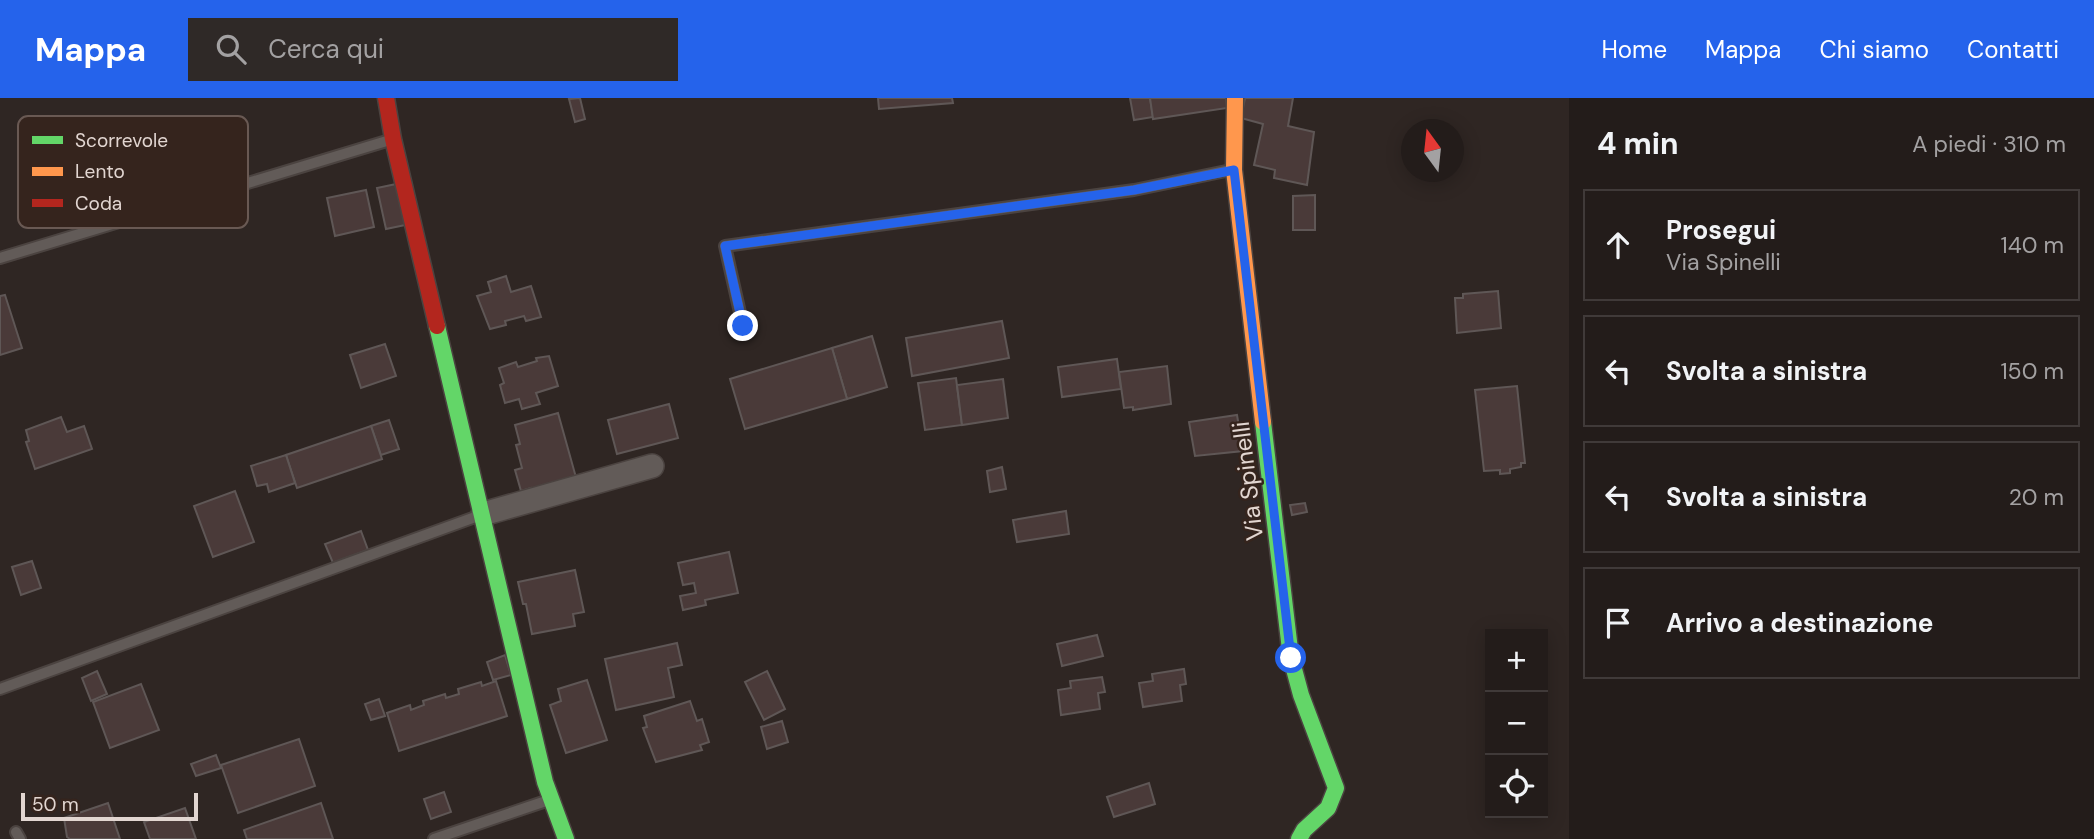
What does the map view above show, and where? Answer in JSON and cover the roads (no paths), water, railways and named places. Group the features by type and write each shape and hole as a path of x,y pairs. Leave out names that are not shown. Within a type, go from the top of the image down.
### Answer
{"street":[{"path":"386,98 393,139 545,782 566,839"},
{"name":"Via Spinelli","path":"1235,98 1234,170 1291,658 1301,695 1336,788 1328,808 1304,830 1299,839"},
{"path":"483,514 652,466"}],"lane":[{"path":"248,183 393,139"},
{"path":"743,326 725,246 1134,190 1234,170"},
{"path":"0,258 99,228"},
{"path":"0,689 483,514"},
{"path":"433,839 551,799"}]}
